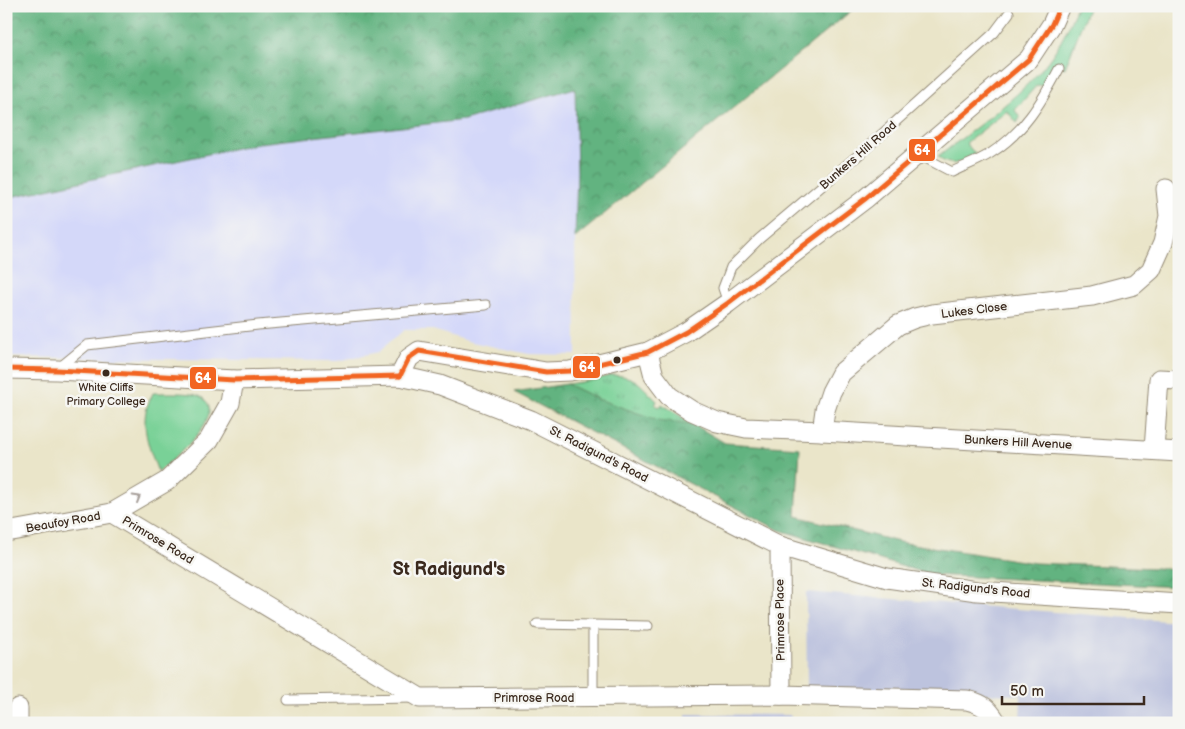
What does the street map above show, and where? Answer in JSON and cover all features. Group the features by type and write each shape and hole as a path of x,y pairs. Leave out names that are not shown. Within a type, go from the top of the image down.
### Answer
{"street":[{"path":"400,376 409,358 418,351 546,372 570,370 648,352 686,332 728,303 865,199 1029,59 1052,24 1060,6"},
{"name":"Lukes Close","path":"822,431 825,410 831,392 841,374 898,325 932,314 1092,296 1134,285 1151,270 1171,246 1166,189"},
{"name":"Bunkers Hill Avenue","path":"648,352 654,376 669,396 717,422 746,428 1179,452"},
{"name":"St. Radigund's Road","path":"6,369 234,380 400,376 440,386 531,420 780,546 887,578 977,590 1179,604"},
{"path":"1154,450 1159,379 1179,380"},
{"name":"Beaufoy Road","path":"6,532 112,513 167,481 209,440 230,403 234,380"},
{"name":"Primrose Road","path":"112,513 420,698 781,695 967,700 981,704 991,712 997,723"},
{"name":"Primrose Place","path":"780,546 781,695"}],"lane":[{"name":"Bunkers Hill Road","path":"728,303 722,288 731,268 759,239 862,152 980,46 994,33 1009,12"},
{"path":"918,154 952,172 989,154 1026,123 1045,96 1059,70"},
{"path":"57,370 87,345 258,325 486,305"},
{"path":"537,624 648,626"},
{"path":"593,625 593,697"},
{"path":"288,700 420,698"}],"shaded area":[{"path":"575,88 577,172 575,238 576,355 529,354 467,341 433,330 404,330 378,352 338,361 6,357 6,198 259,143 464,120"},
{"path":"806,592 1179,622 1179,723 1020,723 1021,695 807,689"},
{"path":"686,714 791,715 791,723 686,723"}],"green space":[{"path":"6,6 857,6 575,238 577,172 575,88 464,120 259,143 6,198"},
{"path":"1077,6 1089,6 1065,68 1057,64 1046,84 1043,86 1037,85 1015,110 1020,118 1017,123 1007,111 966,143 975,154 956,163 947,162 938,157 1011,100 1037,74 1053,55"},
{"path":"611,375 633,379 657,401 655,405 660,407 662,404 693,424 658,420 598,399 567,384 596,380"},
{"path":"567,384 598,399 693,424 725,443 800,448 796,516 899,542 1035,563 1179,569 1179,587 931,575 779,530 514,392"},
{"path":"153,393 184,393 199,396 208,403 209,413 205,424 197,436 158,472 145,427 147,409"}],"transit line":[{"name":"64","path":"400,376 409,358 419,351 546,372 570,371 648,352 686,332 728,303 865,199 1029,59 1052,24 1060,6"},
{"name":"64","path":"6,369 234,380 400,376"}],"place":[{"name":"White Cliffs Primary College","path":"106,373"}],"district":[{"name":"St Radigund's","path":"449,569"}]}
